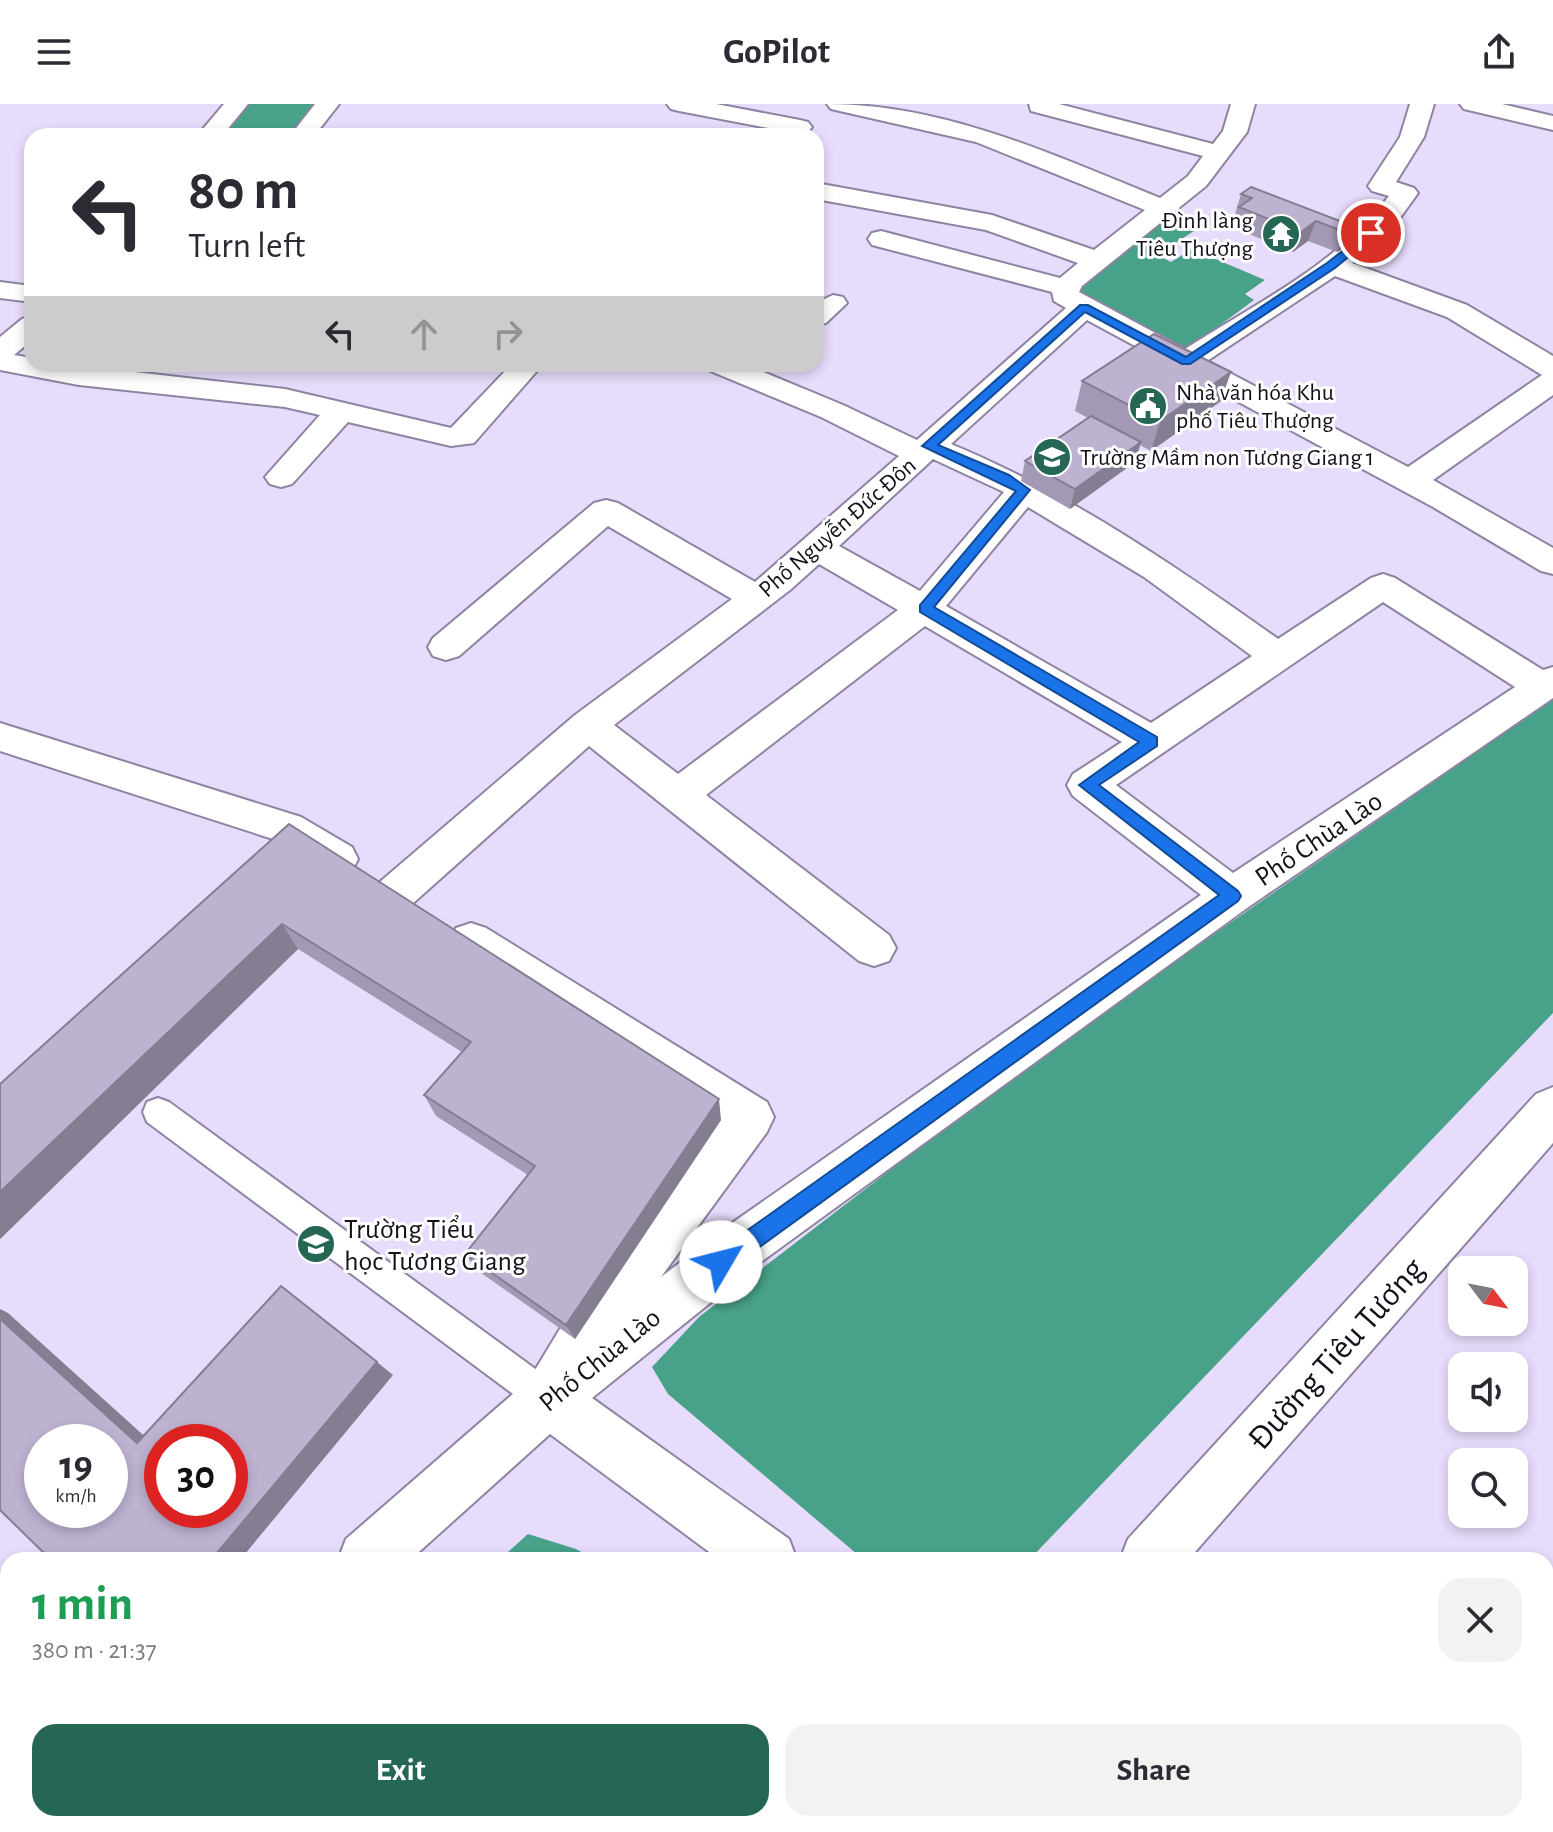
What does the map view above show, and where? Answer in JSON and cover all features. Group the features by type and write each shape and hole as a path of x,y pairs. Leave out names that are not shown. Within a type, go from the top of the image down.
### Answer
{"street":[{"path":"216,128 236,104"},
{"path":"308,128 327,104"},
{"path":"679,104 784,128"},
{"path":"798,128 817,104"},
{"path":"839,104 936,123 994,139 1164,208"},
{"name":"Phố Nguyễn Đức Đôn","path":"396,893 588,725 757,598 924,450 1076,298 1098,261 1197,181 1235,132 1243,104"},
{"path":"1186,362 1331,265 1391,216 1405,193 1381,186 1403,156 1419,125 1422,104"},
{"path":"1472,104 1553,123"},
{"path":"994,139 1040,105 1219,153"},
{"path":"696,128 712,110"},
{"path":"824,192 992,223 1098,261"},
{"path":"881,239 1076,298 1186,362 1410,481 1553,563"},
{"path":"1331,265 1457,311 1553,369"},
{"path":"0,290 24,293"},
{"path":"0,352 24,332"},
{"path":"0,361 24,366"},
{"path":"58,372 285,398 451,437 463,436 521,372"},
{"path":"757,372 832,411 924,450 1004,478 1156,569 1278,657"},
{"path":"1410,481 1553,381"},
{"path":"281,477 341,411"},
{"path":"678,795 925,608 1024,490"},
{"path":"446,647 606,510 757,598"},
{"path":"816,547 1152,741"},
{"path":"1232,896 1087,785 1383,586 1548,684"},
{"name":"Phố Chùa Lào","path":"376,1552 548,1399 743,1245 1232,896 1548,684"},
{"path":"588,725 874,948"},
{"path":"0,737 287,828 396,893 750,1117 588,1333 548,1399 757,1552"},
{"name":"Đường Tiêu Tương","path":"1156,1552 1553,1109"}],"lane":[{"path":"158,1112 548,1399"}],"shaded area":[{"path":"244,104 314,104 295,128 225,128"},
{"path":"1167,219 1197,229 1157,255 1171,262 1192,249 1265,280 1245,294 1254,300 1188,349 1176,348 1075,291"},
{"path":"1553,699 1553,1013 1037,1552 855,1552 668,1394 652,1367 699,1317 1041,1054"},
{"path":"528,1534 581,1552 508,1552"}],"building":[{"path":"1251,187 1353,226 1345,232 1316,221 1301,232 1239,207 1252,198 1241,194"},
{"path":"1154,334 1231,372 1160,421 1082,381"},
{"path":"1091,416 1141,442 1075,489 1025,461"},
{"path":"289,824 719,1099 566,1325 465,1254 535,1166 424,1095 471,1042 282,924 0,1192 0,1084"},
{"path":"281,1286 377,1362 248,1516 248,1424 154,1424"},
{"path":"0,1319 116,1424 24,1424 24,1528 128,1528 128,1435 137,1443 144,1435 144,1528 238,1528 218,1552 43,1552 0,1510"}],"place":[{"name":"Đình làng Tiêu Thượng","path":"1281,234"},
{"name":"Nhà văn hóa Khu phố Tiêu Thượng","path":"1148,406"},
{"name":"Trường Mầm non Tương Giang 1","path":"1052,457"},
{"name":"Trường Tiểu học Tương Giang","path":"316,1244"}],"route":[{"path":"721,1262 1232,896 1087,785 1152,741 925,608 1024,490 1004,478 929,446 1084,307 1186,362 1331,265 1371,233"}]}
